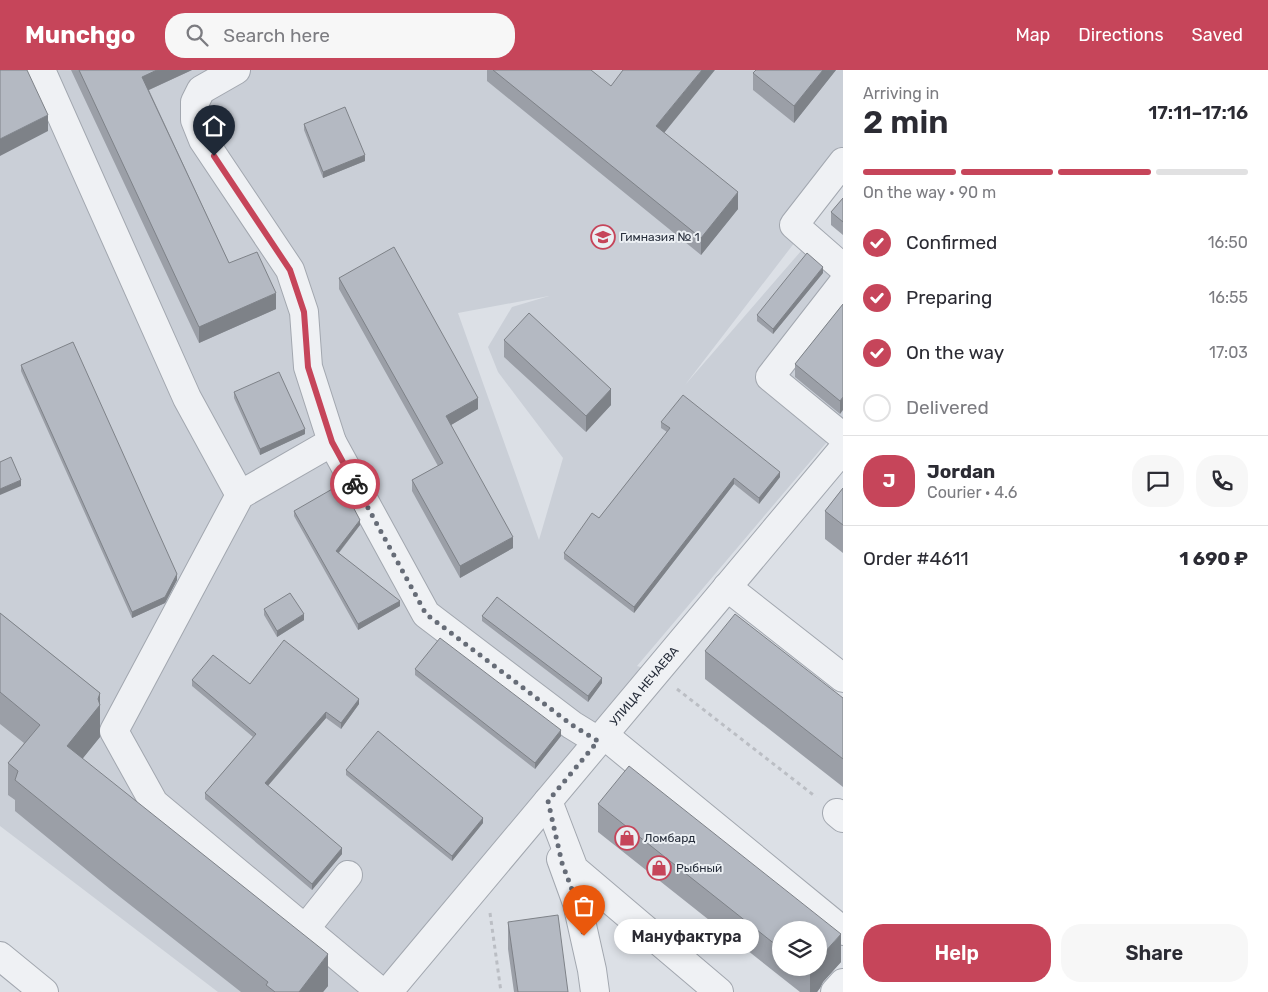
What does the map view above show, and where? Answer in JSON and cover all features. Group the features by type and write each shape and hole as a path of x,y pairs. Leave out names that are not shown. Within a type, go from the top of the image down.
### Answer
{"street":[{"path":"41,70 186,398 240,495"},
{"path":"236,70 201,90 195,102 195,120 203,140 290,270 304,312 308,367 332,442 426,614 572,725 601,738 843,930"},
{"path":"843,162 794,224 843,268"},
{"path":"843,283 770,377 843,437"},
{"path":"332,442 240,495 114,731 154,803 382,992"},
{"name":"УЛИЦА НЕЧАЕВА","path":"388,992 843,449"},
{"path":"728,587 843,678"},
{"path":"548,801 562,863 577,903 596,992"},
{"path":"548,801 574,869 719,992"},
{"path":"305,929 348,875"},
{"path":"0,956 44,992"},
{"path":"835,992 843,983"}],"path":[{"path":"676,688 840,815"},
{"path":"490,908 501,992"}],"shaded area":[{"path":"0,70 843,70 843,154 782,231 795,242 685,385 814,236 843,260 843,423 637,666 657,672 388,992 218,992 0,826","holes":["549,296 512,307 488,347 498,372 563,458 539,540 458,313"]}],"building":[{"path":"0,70 27,70 48,115 0,139"},
{"path":"79,70 157,70 142,77 229,263 257,252 276,293 199,327"},
{"path":"493,70 591,70 611,86 623,70 702,70 656,126 738,192 701,238"},
{"path":"756,70 823,70 794,106 753,73"},
{"path":"345,107 365,155 323,172 304,124"},
{"path":"843,198 843,222 831,212"},
{"path":"394,247 478,398 446,416 513,537 460,566 412,480 443,463 339,278"},
{"path":"807,253 823,267 773,329 757,315"},
{"path":"843,304 843,397 840,401 795,364"},
{"path":"529,313 611,389 586,416 504,340"},
{"path":"73,342 177,574 165,597 132,612 21,365"},
{"path":"279,372 305,429 260,449 234,392"},
{"path":"683,395 780,472 759,498 734,478 634,607 564,553 592,513 599,518 670,428 661,422"},
{"path":"11,457 21,480 0,489 0,462"},
{"path":"341,484 360,520 336,551 400,601 358,624 294,511"},
{"path":"843,488 843,525 825,511"},
{"path":"290,593 304,614 277,631 264,609"},
{"path":"497,597 602,678 588,696 482,616"},
{"path":"0,613 100,693 98,699 100,705 67,746 328,954 299,992 275,992 266,985 268,982 15,780 18,771 8,763 40,725 0,692"},
{"path":"735,614 843,698 843,759 705,651"},
{"path":"440,638 561,730 535,763 415,669"},
{"path":"284,640 359,699 341,723 326,712 265,783 342,848 312,884 205,793 256,734 192,680 213,655 250,684"},
{"path":"378,731 483,818 452,856 346,770"},
{"path":"629,766 825,921 772,921 772,942 598,804"},
{"path":"558,915 568,992 518,992 508,922"},
{"path":"827,923 841,934 827,950"}],"way so far":[{"path":"355,484 426,614 572,725 598,741 548,801 562,863 577,903 584,936"}],"place":[{"name":"Гимназия № 1","path":"603,237"},
{"name":"Ломбард","path":"627,838"},
{"name":"Рыбный","path":"659,868"},
{"name":"Мануфактура","path":"584,936"}],"route":[{"path":"214,156 290,270 304,312 308,367 332,442 355,484"}]}
